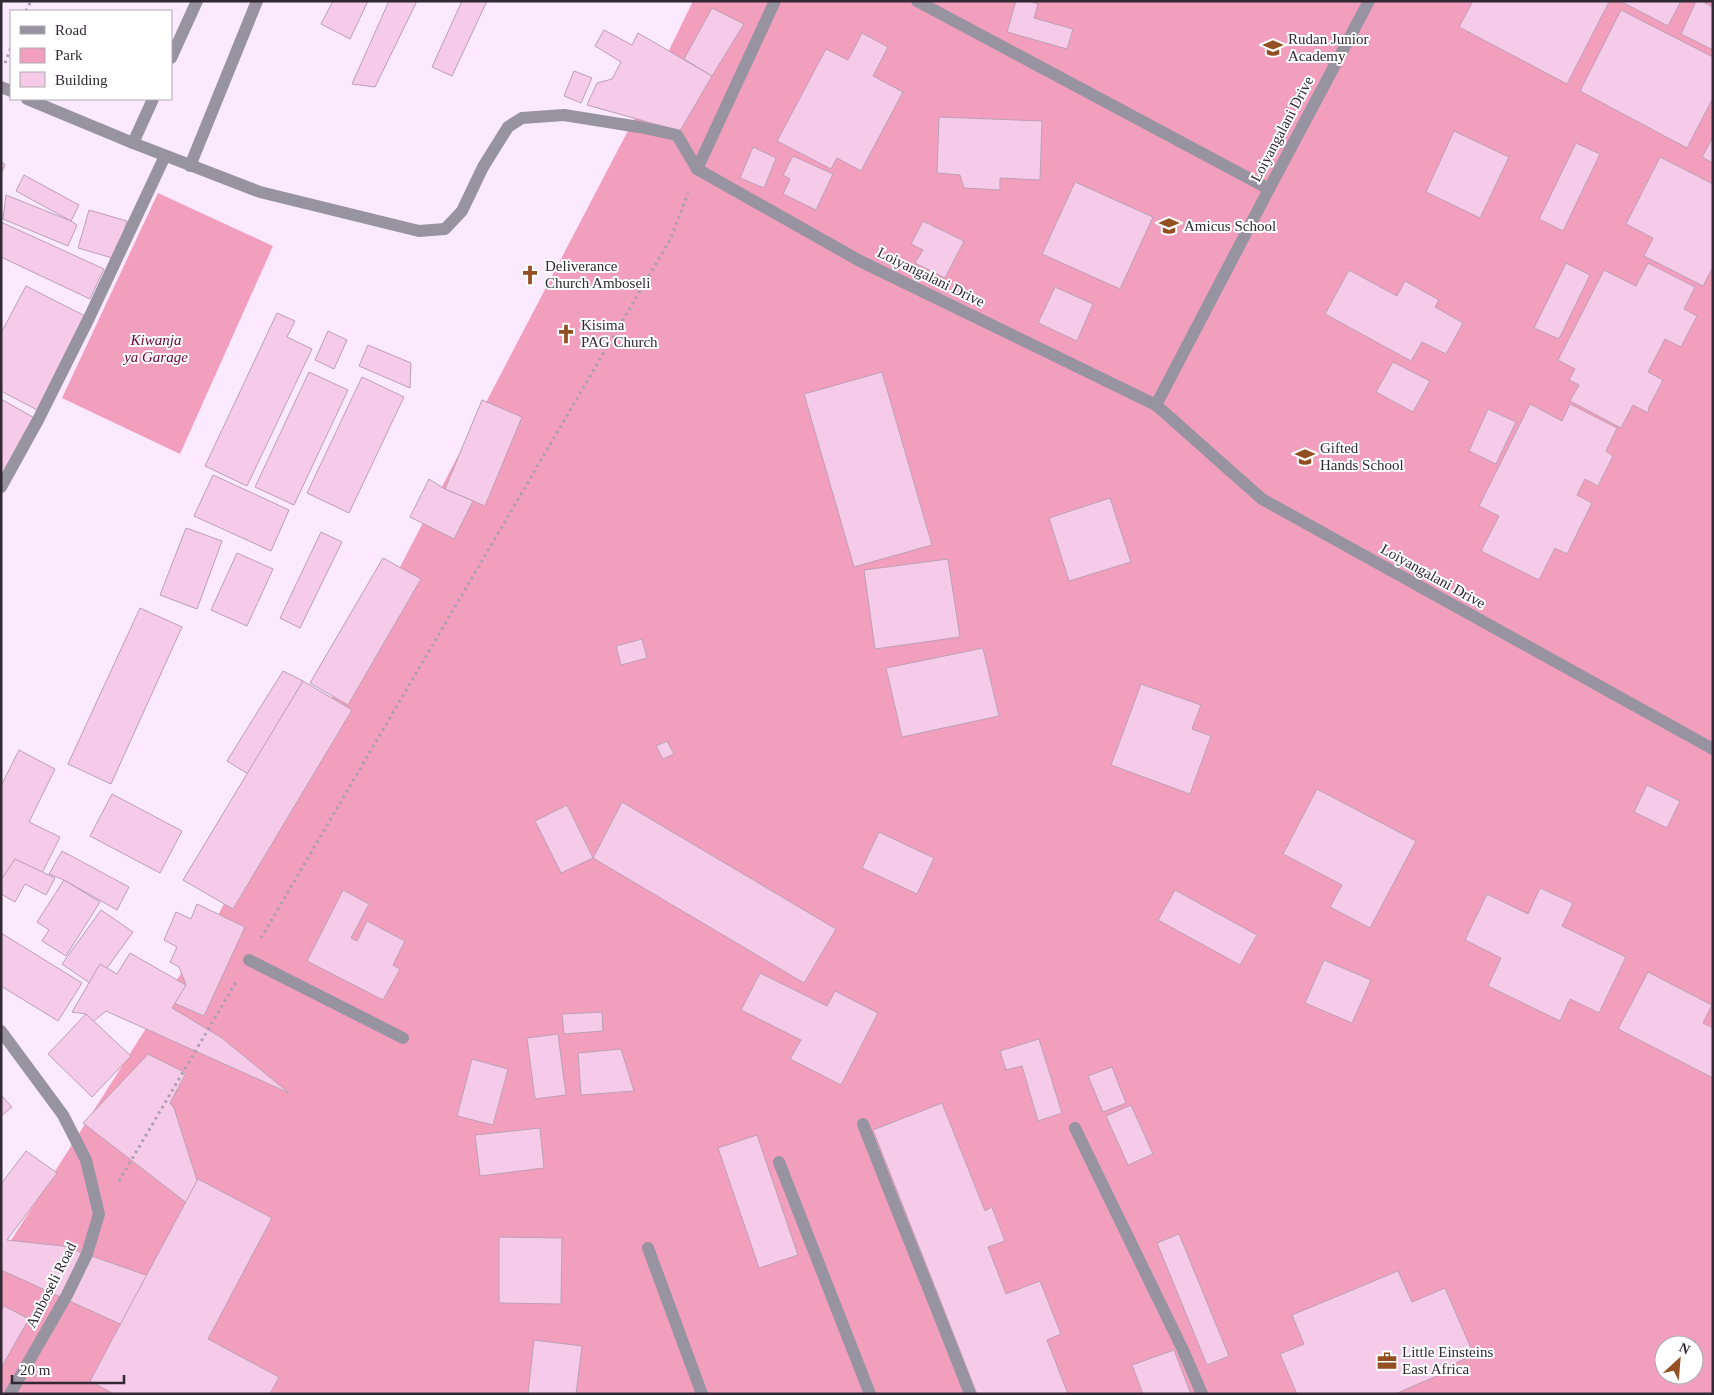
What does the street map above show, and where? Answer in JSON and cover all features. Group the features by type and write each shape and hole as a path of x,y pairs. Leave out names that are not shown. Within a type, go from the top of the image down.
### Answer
{"street":[{"path":"172,56 197,1"},
{"path":"190,166 257,1"},
{"path":"697,169 775,1"},
{"path":"917,1 1269,189"},
{"name":"Loiyangalani Drive","path":"1156,405 1369,1"},
{"path":"30,100 165,156 260,192 419,231 445,229 462,211 483,167 508,127 522,118 564,114 678,135 697,169"},
{"path":"133,143 153,100"},
{"path":"1,487 38,420 89,318 165,156"},
{"name":"Loiyangalani Drive","path":"697,169 860,261 1156,405 1262,500 1713,749"},
{"path":"249,960 403,1038"},
{"path":"1,1031 63,1115 86,1160 99,1214"},
{"path":"863,1124 970,1394"},
{"path":"1076,1128 1183,1350 1202,1394"},
{"path":"778,1162 870,1394"},
{"name":"Amboseli Road","path":"10,1394 67,1295 87,1254 99,1214"},
{"path":"648,1248 702,1394"}],"path":[{"path":"99,1214 671,238 697,169"}],"green space":[{"path":"693,1 1713,1 1713,1394 1,1394 1,1256 217,917 655,79"},
{"name":"Kiwanja ya Garage","path":"158,193 273,246 180,454 62,398"}],"building":[{"path":"333,1 368,1 350,39 321,24"},
{"path":"389,1 417,1 375,87 352,84"},
{"path":"462,1 487,1 452,76 432,67"},
{"path":"1016,1 1028,1 1038,4 1034,18 1073,29 1067,49 1007,32"},
{"path":"1473,1 1609,2 1567,84 1459,27"},
{"path":"1620,1 1681,1 1668,26"},
{"path":"1696,1 1701,1 1713,7 1713,50 1681,34"},
{"path":"712,8 744,24 712,76 684,59"},
{"path":"1621,10 1713,57 1713,98 1687,148 1580,91"},
{"path":"604,30 632,45 638,33 712,76 680,131 587,105 597,83 612,79 621,62 595,46"},
{"path":"862,33 888,47 873,76 903,92 861,171 837,158 831,169 777,141 826,49 848,60"},
{"path":"574,71 592,78 581,103 564,96"},
{"path":"939,117 1042,121 1040,180 1000,178 1000,190 964,188 960,175 937,173"},
{"path":"1454,131 1509,157 1480,218 1426,192"},
{"path":"1713,137 1713,163 1702,157"},
{"path":"1576,143 1600,154 1563,231 1539,219"},
{"path":"753,147 776,158 764,188 740,178"},
{"path":"793,156 833,174 816,210 783,194 790,179 783,175"},
{"path":"1660,157 1713,184 1713,267 1703,286 1644,256 1653,238 1626,224"},
{"path":"1,162 5,164 1,175"},
{"path":"24,175 79,205 71,221 16,191"},
{"path":"1075,182 1153,217 1120,289 1042,254"},
{"path":"6,195 77,225 68,246 3,219"},
{"path":"89,210 127,221 116,259 78,248"},
{"path":"923,221 964,241 945,278 915,263 923,250 911,244"},
{"path":"1,222 104,269 90,299 1,257"},
{"path":"1566,263 1590,275 1559,339 1534,328"},
{"path":"1648,263 1695,287 1684,309 1697,316 1681,347 1665,339 1648,372 1663,380 1649,407 1648,413 1633,405 1621,428 1570,401 1579,385 1569,380 1575,369 1558,360 1604,270 1636,286"},
{"path":"1349,270 1397,296 1405,281 1439,300 1435,307 1463,323 1446,354 1422,342 1411,361 1325,314"},
{"path":"26,286 89,318 41,412 1,391 1,333"},
{"path":"1055,287 1093,304 1077,341 1038,323"},
{"path":"277,313 295,321 287,337 312,349 247,486 205,466"},
{"path":"328,331 347,340 334,369 315,360"},
{"path":"368,345 411,363 410,388 359,366"},
{"path":"1393,362 1430,381 1413,412 1376,392"},
{"path":"309,372 348,390 294,505 255,487"},
{"path":"882,372 932,545 854,567 804,394"},
{"path":"362,377 404,397 349,513 307,493"},
{"path":"1,399 38,420 1,479"},
{"path":"482,400 522,417 485,506 445,489"},
{"path":"1530,404 1562,421 1570,404 1617,428 1606,451 1613,456 1598,486 1585,479 1577,495 1592,503 1567,554 1555,548 1539,580 1481,551 1499,516 1479,506"},
{"path":"1488,409 1516,422 1496,464 1469,451"},
{"path":"213,475 289,510 271,551 194,516"},
{"path":"429,479 445,489 473,501 454,539 410,517"},
{"path":"1110,498 1131,562 1069,581 1049,518"},
{"path":"186,528 222,541 197,609 160,595"},
{"path":"321,532 342,542 300,628 280,618"},
{"path":"237,553 273,569 247,626 211,610"},
{"path":"383,558 421,579 348,705 310,683"},
{"path":"948,559 960,637 875,649 864,570"},
{"path":"140,608 182,627 111,784 68,764"},
{"path":"642,639 647,658 621,665 616,646"},
{"path":"983,648 999,716 902,737 886,668"},
{"path":"283,671 303,681 248,774 227,761"},
{"path":"303,681 352,710 233,909 183,880"},
{"path":"1141,684 1201,705 1192,729 1211,736 1190,794 1111,765"},
{"path":"667,741 674,754 663,759 656,746"},
{"path":"19,750 55,769 29,822 60,837 42,873 15,859 1,886 1,786"},
{"path":"1647,785 1680,801 1667,828 1634,812"},
{"path":"1317,789 1416,841 1370,928 1330,907 1342,885 1283,854"},
{"path":"112,794 182,831 160,873 90,836"},
{"path":"622,802 836,929 804,983 593,858"},
{"path":"567,805 593,858 561,873 535,821"},
{"path":"879,832 934,858 917,894 862,868"},
{"path":"62,851 129,887 117,910 64,880 49,874"},
{"path":"15,859 55,878 46,895 25,884 15,902 1,894 1,880"},
{"path":"64,880 100,902 66,956 42,941 49,930 37,922"},
{"path":"1540,888 1573,903 1562,926 1626,957 1599,1013 1570,999 1560,1021 1488,986 1501,958 1465,940 1487,894 1528,914"},
{"path":"343,890 369,904 351,938 357,941 367,921 405,941 393,965 400,969 383,1000 307,961"},
{"path":"1175,890 1257,935 1240,965 1158,920"},
{"path":"197,904 245,927 204,1016 165,999 186,985 179,967 170,962 177,947 164,940 176,912 191,919"},
{"path":"101,910 133,932 94,986 62,964"},
{"path":"1,933 82,983 58,1021 1,986"},
{"path":"130,953 186,985 172,1008 222,1038 289,1093 106,1011 91,1023 86,1014 72,1012 100,964 117,974"},
{"path":"1324,960 1371,980 1352,1023 1305,1003"},
{"path":"1648,972 1712,1005 1703,1023 1713,1028 1713,1078 1618,1029"},
{"path":"760,973 827,1006 835,991 878,1013 841,1085 790,1059 801,1040 741,1010"},
{"path":"602,1012 603,1031 564,1034 562,1014"},
{"path":"86,1014 131,1056 92,1097 48,1054"},
{"path":"558,1034 566,1095 535,1099 527,1038"},
{"path":"1039,1039 1062,1113 1038,1121 1022,1066 1006,1070 1000,1051"},
{"path":"621,1049 634,1091 581,1095 578,1053"},
{"path":"148,1054 186,1073 170,1103 174,1108 210,1221 83,1123"},
{"path":"472,1059 508,1069 493,1125 457,1116"},
{"path":"1112,1067 1126,1103 1103,1112 1088,1076"},
{"path":"1,1095 12,1107 1,1116"},
{"path":"942,1103 985,1211 992,1207 1005,1241 988,1247 1006,1294 1040,1281 1061,1334 1047,1340 1068,1394 977,1394 873,1130"},
{"path":"1131,1105 1153,1154 1128,1165 1106,1116"},
{"path":"540,1128 544,1168 480,1176 475,1135"},
{"path":"757,1135 798,1255 759,1268 718,1148"},
{"path":"26,1151 57,1173 7,1240 63,1246 163,1281 129,1328 1,1270 1,1184"},
{"path":"198,1179 272,1218 208,1339 279,1377 270,1394 114,1394 90,1381"},
{"path":"1179,1234 1229,1356 1207,1365 1157,1243"},
{"path":"499,1237 562,1238 561,1304 499,1303"},
{"path":"1398,1271 1412,1302 1445,1288 1474,1355 1451,1365 1453,1369 1395,1394 1297,1394 1280,1354 1304,1344 1292,1315"},
{"path":"4,1306 29,1319 1,1368 1,1311"},
{"path":"534,1340 582,1346 576,1394 528,1394"},
{"path":"1174,1350 1191,1394 1143,1394 1132,1365"}],"place":[{"name":"Rudan Junior Academy","path":"1273,48"},
{"name":"Amicus School","path":"1169,226"},
{"name":"Deliverance Church Amboseli","path":"530,275"},
{"name":"Kisima PAG Church","path":"566,334"},
{"name":"Gifted Hands School","path":"1305,457"},
{"name":"Little Einsteins East Africa","path":"1387,1361"}]}
